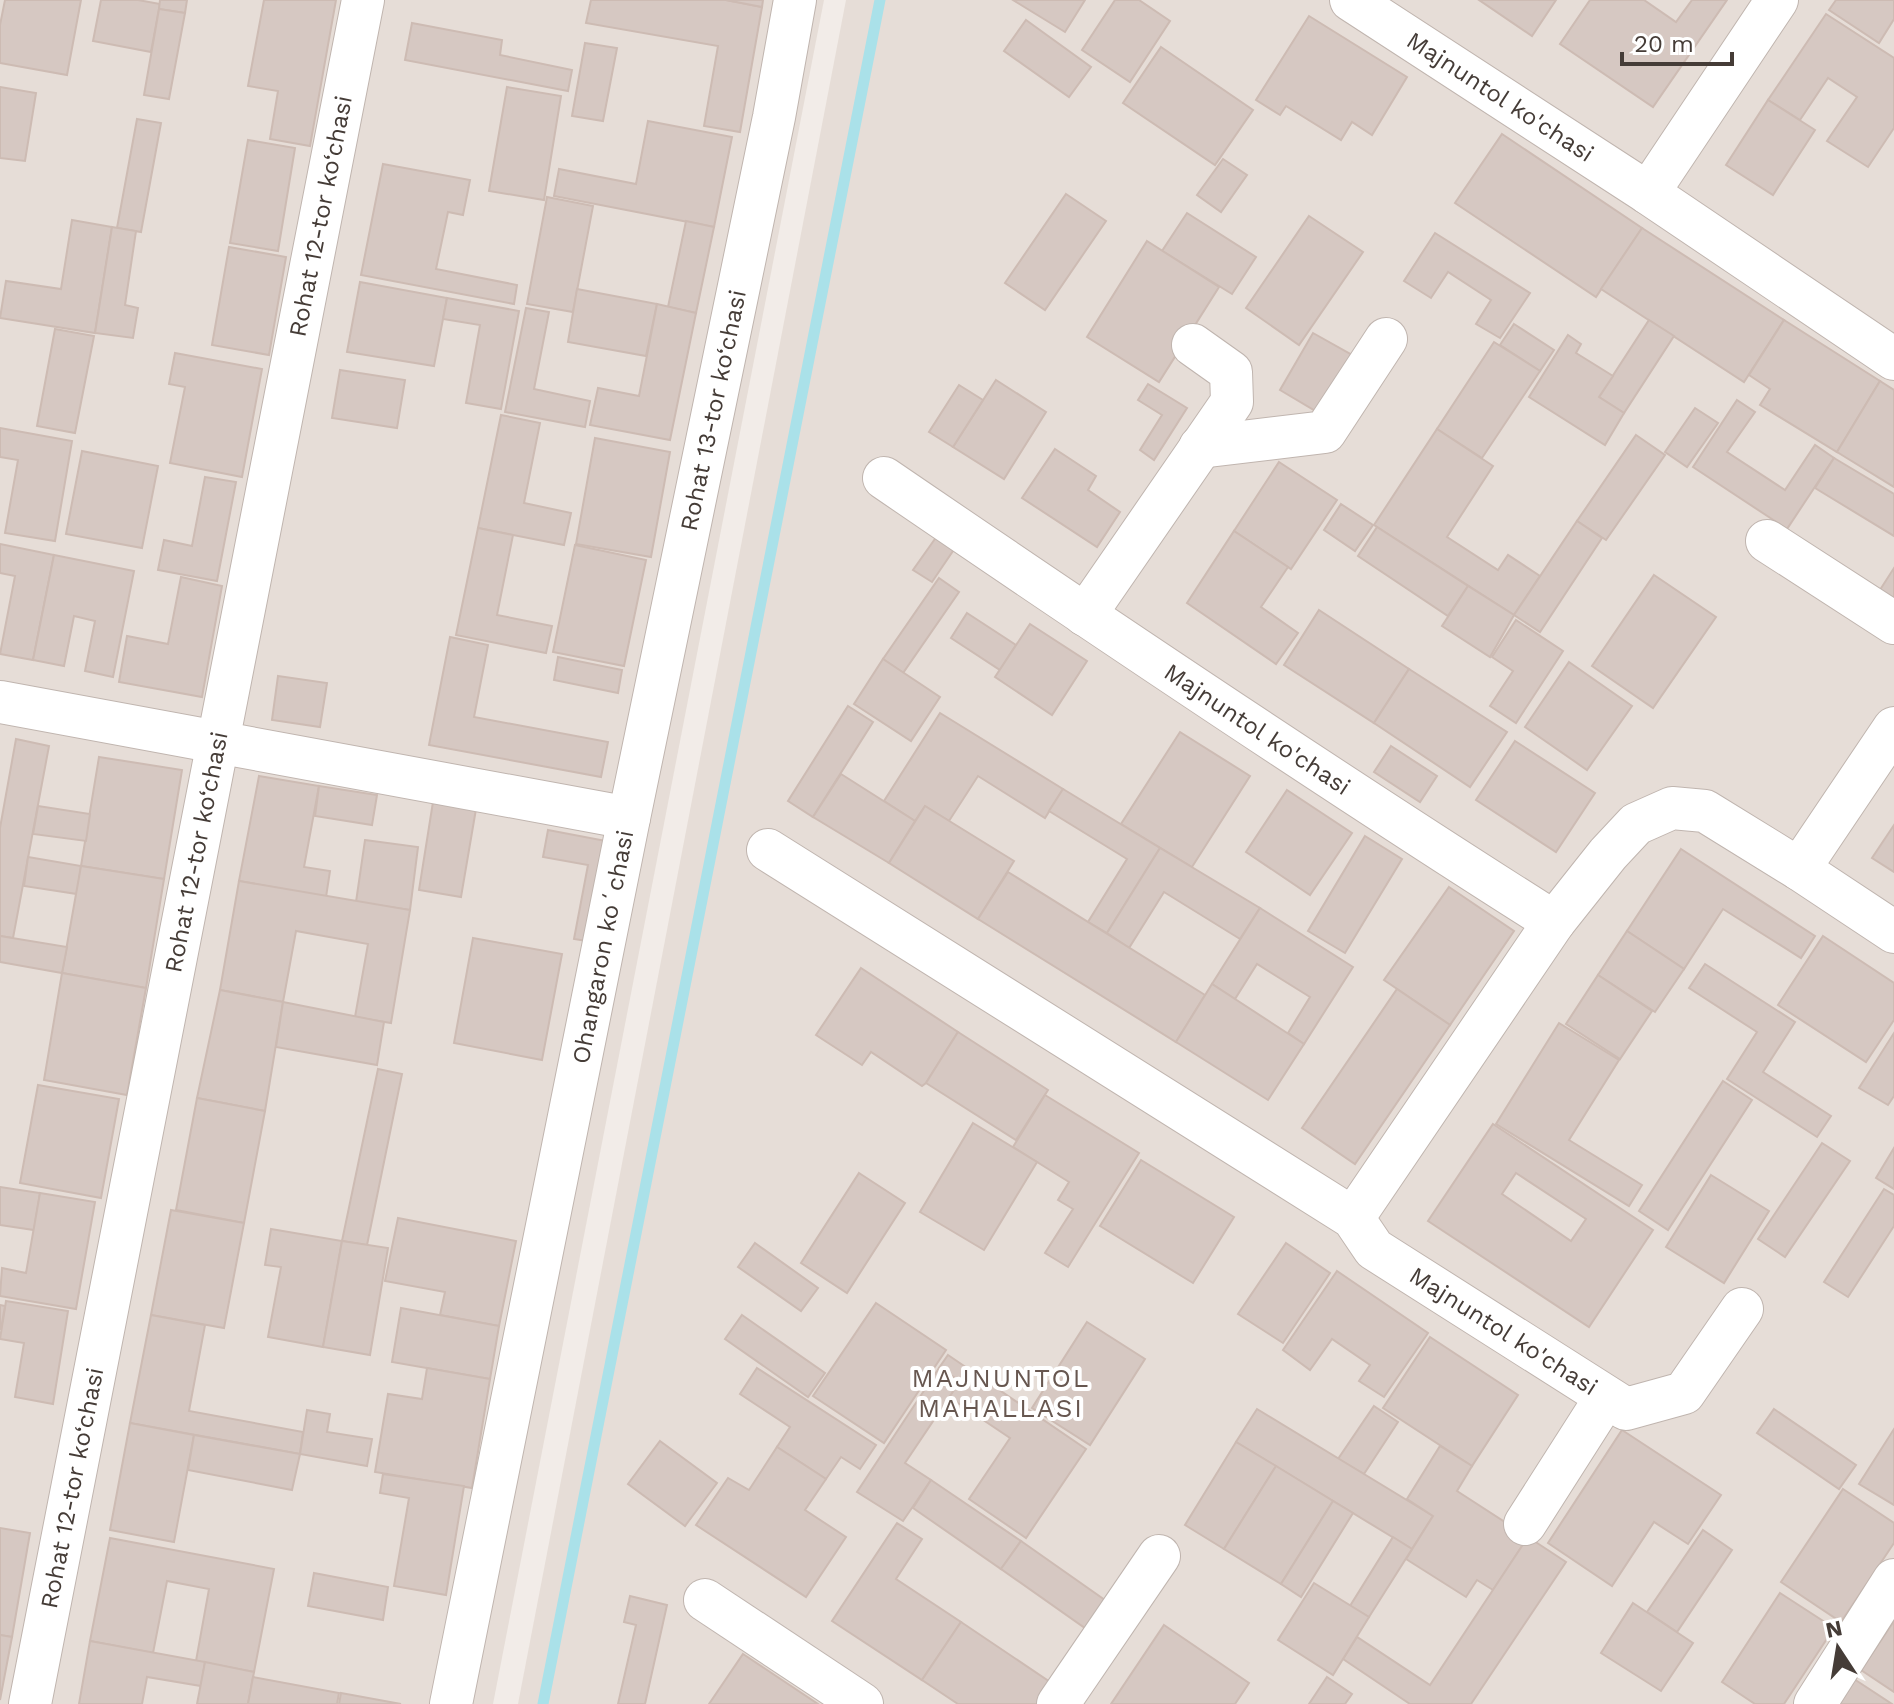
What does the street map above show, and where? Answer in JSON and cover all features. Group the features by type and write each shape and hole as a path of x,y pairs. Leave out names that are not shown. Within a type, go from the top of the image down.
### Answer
{"street":[{"name":"Rohat 12-tor ko‘chasi","path":"30,1704 363,0"},
{"name":"Rohat 13-tor ko‘chasi","path":"629,818 774,117 795,0"},
{"name":"Majnuntol ko'chasi","path":"1351,0 1648,193 1894,359"},
{"path":"1648,193 1777,0"},
{"path":"1200,447 1325,432 1386,339"},
{"path":"1085,615 1232,402 1231,372 1193,345"},
{"name":"Majnuntol ko'chasi","path":"884,478 1085,615 1554,922"},
{"path":"1767,541 1894,623"},
{"name":"Ohangaron koʻchasi","path":"0,702 629,818 451,1704"},
{"path":"1799,869 1894,728"},
{"path":"1353,1218 1554,922 1636,824 1672,808 1705,811 1894,932"},
{"name":"Majnuntol ko'chasi","path":"768,850 1353,1218 1374,1249 1616,1403"},
{"path":"1525,1524 1616,1403 1684,1393 1742,1309"},
{"path":"1058,1704 1159,1556"},
{"path":"1815,1704 1894,1580"},
{"path":"705,1600 862,1704"}],"shaded area":[{"path":"0,0 824,0 493,1704 0,1704"},
{"path":"846,0 1894,0 1894,1704 518,1704"}],"building":[{"path":"5,0 81,0 67,75 0,63 0,25"},
{"path":"101,0 138,0 160,4 151,52 93,41"},
{"path":"160,0 187,0 185,13 159,9"},
{"path":"264,0 336,0 310,146 270,139 278,91 248,86"},
{"path":"591,0 726,0 762,7 740,132 704,126 718,46 586,23"},
{"path":"726,0 763,0 762,7"},
{"path":"1013,0 1085,0 1065,32"},
{"path":"1115,0 1139,0 1170,21 1130,82 1082,50"},
{"path":"1479,0 1556,0 1532,36"},
{"path":"1590,0 1644,0 1676,22 1692,0 1727,0 1653,107 1560,44"},
{"path":"1836,0 1894,0 1894,19 1879,43 1829,10"},
{"path":"159,9 185,13 169,99 144,95"},
{"path":"1826,14 1894,58 1894,128 1868,167 1827,141 1857,97 1828,78 1800,120 1768,100"},
{"path":"1309,16 1407,77 1372,135 1352,122 1341,140 1286,106 1280,115 1256,100"},
{"path":"1026,20 1091,67 1069,97 1004,51"},
{"path":"412,23 502,40 500,55 572,70 568,91 405,60"},
{"path":"585,43 617,48 603,121 572,116"},
{"path":"1161,47 1253,110 1215,165 1123,103"},
{"path":"0,87 36,93 25,161 0,158"},
{"path":"507,87 561,96 544,200 489,191"},
{"path":"1768,100 1815,130 1773,195 1726,165"},
{"path":"137,119 161,123 141,232 117,228"},
{"path":"648,121 732,137 714,227 554,196 559,169 636,184"},
{"path":"1502,134 1642,228 1596,297 1455,203"},
{"path":"248,140 295,148 278,251 230,243"},
{"path":"1223,159 1247,175 1221,212 1197,195"},
{"path":"383,164 470,180 463,215 448,212 436,269 517,285 514,304 361,275"},
{"path":"1066,194 1106,221 1045,310 1005,283"},
{"path":"547,197 593,206 573,312 527,304"},
{"path":"1187,213 1256,257 1232,294 1162,251"},
{"path":"1309,216 1363,252 1299,345 1246,308"},
{"path":"72,220 112,227 95,333 0,318 6,281 61,289"},
{"path":"686,221 714,227 696,313 668,307"},
{"path":"112,227 136,231 125,305 138,308 133,338 95,333"},
{"path":"1642,228 1784,320 1744,382 1601,289"},
{"path":"1435,233 1530,293 1500,338 1476,324 1491,300 1448,272 1431,298 1404,281"},
{"path":"1147,241 1219,287 1159,382 1087,337"},
{"path":"229,247 286,257 269,355 212,345"},
{"path":"360,282 447,298 434,366 347,352"},
{"path":"577,289 657,304 646,356 568,342"},
{"path":"447,298 519,311 501,409 466,403 480,325 443,319"},
{"path":"657,304 696,313 670,440 590,425 598,388 639,396"},
{"path":"526,308 549,312 534,389 590,401 585,427 505,412"},
{"path":"1649,320 1674,336 1624,413 1599,397"},
{"path":"1784,320 1880,381 1837,452 1760,405 1770,389 1749,375"},
{"path":"1514,324 1554,350 1540,371 1500,345"},
{"path":"55,329 94,336 75,433 37,426"},
{"path":"1313,333 1352,355 1319,413 1280,390"},
{"path":"1568,335 1581,344 1576,353 1613,376 1599,397 1624,413 1605,445 1529,397"},
{"path":"1494,342 1540,371 1482,458 1437,429"},
{"path":"175,353 262,369 242,477 170,463 185,387 169,384"},
{"path":"340,370 405,380 397,428 332,418"},
{"path":"996,380 1046,412 1004,479 953,447"},
{"path":"1880,381 1894,390 1894,487 1837,452"},
{"path":"1148,384 1187,408 1154,460 1140,450 1162,415 1138,400"},
{"path":"959,385 983,400 953,447 929,432"},
{"path":"1737,400 1755,412 1727,452 1785,490 1815,445 1834,458 1787,529 1693,467"},
{"path":"1695,408 1718,423 1687,467 1665,452"},
{"path":"501,415 540,423 524,503 571,513 564,545 478,528"},
{"path":"0,428 72,441 55,541 5,533 18,460 0,457"},
{"path":"1437,429 1493,466 1447,537 1498,570 1508,555 1540,576 1514,615 1374,525"},
{"path":"1636,435 1665,455 1606,540 1577,521"},
{"path":"595,438 670,452 651,557 576,544"},
{"path":"1055,449 1096,476 1088,490 1120,512 1097,547 1022,498"},
{"path":"82,451 158,466 142,548 66,534"},
{"path":"1834,458 1894,494 1894,536 1815,488"},
{"path":"1279,462 1337,500 1291,569 1234,531"},
{"path":"205,477 236,482 217,581 158,570 164,540 192,546"},
{"path":"1341,504 1373,525 1355,551 1324,530"},
{"path":"1577,521 1602,538 1540,632 1514,615"},
{"path":"1377,527 1468,586 1448,616 1358,556"},
{"path":"478,528 513,535 497,615 552,626 546,653 456,635"},
{"path":"1234,531 1288,567 1261,607 1298,633 1276,664 1187,603"},
{"path":"937,536 955,548 932,582 913,570"},
{"path":"0,544 54,555 33,660 0,654 15,576 0,573"},
{"path":"575,545 646,560 624,666 553,652"},
{"path":"54,555 134,571 113,677 85,671 95,621 74,616 64,666 33,660"},
{"path":"1894,568 1894,604 1878,593"},
{"path":"1654,575 1716,617 1653,708 1592,666"},
{"path":"181,577 222,586 202,697 119,682 127,636 168,644"},
{"path":"939,578 959,592 903,673 883,659"},
{"path":"1468,586 1514,615 1490,657 1442,626"},
{"path":"1319,610 1409,669 1374,723 1284,665"},
{"path":"967,613 1016,645 1000,670 951,638"},
{"path":"1516,620 1563,651 1516,723 1490,706 1513,671 1492,657"},
{"path":"1030,624 1087,661 1052,715 995,677"},
{"path":"450,637 488,645 474,717 608,742 601,777 429,745"},
{"path":"558,657 622,670 618,693 554,680"},
{"path":"883,659 940,697 911,741 854,704"},
{"path":"1569,662 1632,706 1587,770 1525,727"},
{"path":"1409,669 1507,732 1470,787 1374,723"},
{"path":"278,676 327,683 320,727 272,720"},
{"path":"848,706 873,722 813,817 788,801"},
{"path":"940,713 1063,789 1045,818 978,776 949,821 925,806 915,821 884,801"},
{"path":"1180,732 1250,776 1192,867 1121,824"},
{"path":"16,739 49,746 13,938 0,936 0,828"},
{"path":"1515,741 1595,793 1556,852 1476,800"},
{"path":"1391,746 1437,776 1420,802 1374,772"},
{"path":"99,757 182,770 164,879 81,866"},
{"path":"841,774 915,821 889,863 813,817"},
{"path":"259,776 319,786 304,867 330,871 326,897 239,881"},
{"path":"319,786 377,795 372,825 315,816"},
{"path":"1063,789 1160,848 1107,933 1088,922 1127,859 1049,811"},
{"path":"1287,790 1352,833 1310,895 1246,852"},
{"path":"433,802 476,809 461,897 419,890"},
{"path":"38,806 90,814 86,841 33,834"},
{"path":"925,806 1014,861 978,919 889,863"},
{"path":"1894,825 1894,872 1872,858"},
{"path":"548,830 606,841 587,941 574,939 588,865 543,857"},
{"path":"1365,836 1402,859 1345,953 1308,931"},
{"path":"365,840 418,847 410,910 356,902"},
{"path":"1160,848 1260,908 1240,939 1164,892 1129,948 1107,933"},
{"path":"1681,849 1815,936 1801,958 1723,909 1684,969 1627,931"},
{"path":"28,857 81,866 77,894 24,886"},
{"path":"81,866 164,879 146,988 62,973"},
{"path":"1008,872 1205,995 1176,1042 978,919"},
{"path":"239,881 410,910 391,1023 355,1017 368,944 296,931 283,1002 220,990"},
{"path":"1449,887 1514,931 1450,1025 1384,980"},
{"path":"1260,908 1353,967 1304,1044 1288,1033 1310,997 1257,964 1235,999 1212,984"},
{"path":"1627,931 1684,969 1655,1012 1598,975"},
{"path":"0,936 67,947 62,973 0,962"},
{"path":"1823,936 1894,983 1894,1020 1866,1062 1778,1005"},
{"path":"473,938 562,954 542,1060 454,1043"},
{"path":"1705,964 1795,1022 1763,1072 1831,1116 1817,1137 1727,1079 1757,1032 1689,988"},
{"path":"861,968 958,1032 922,1086 871,1052 862,1065 816,1035"},
{"path":"62,973 146,988 127,1095 44,1080"},
{"path":"1598,975 1652,1011 1620,1059 1566,1024"},
{"path":"1212,984 1304,1044 1268,1100 1176,1042"},
{"path":"1397,989 1450,1025 1355,1164 1302,1128"},
{"path":"220,990 283,1002 265,1111 197,1098"},
{"path":"283,1002 384,1022 377,1065 276,1047"},
{"path":"1559,1023 1619,1060 1569,1140 1642,1185 1629,1206 1496,1124"},
{"path":"958,1032 1048,1090 1016,1140 926,1083"},
{"path":"1894,1033 1894,1096 1888,1105 1859,1088"},
{"path":"378,1069 402,1074 367,1245 342,1241"},
{"path":"1723,1081 1752,1100 1668,1230 1639,1211"},
{"path":"38,1085 119,1099 101,1198 20,1183"},
{"path":"1045,1095 1139,1153 1068,1267 1045,1253 1073,1209 1058,1200 1069,1182 1013,1147"},
{"path":"197,1098 265,1111 244,1223 176,1210"},
{"path":"973,1123 1037,1162 984,1250 920,1212"},
{"path":"1493,1124 1653,1230 1589,1327 1428,1221","holes":["1516,1173 1586,1219 1571,1241 1502,1194"]},
{"path":"1822,1143 1850,1161 1785,1257 1758,1239"},
{"path":"1894,1148 1894,1189 1876,1178"},
{"path":"1141,1160 1234,1217 1193,1283 1100,1226"},
{"path":"859,1173 905,1203 847,1293 801,1263"},
{"path":"1711,1175 1769,1211 1724,1283 1666,1247"},
{"path":"0,1187 40,1193 34,1230 0,1225"},
{"path":"1884,1189 1894,1195 1894,1226 1848,1297 1824,1282"},
{"path":"40,1193 95,1202 76,1309 0,1296 2,1268 26,1273"},
{"path":"171,1210 244,1223 224,1328 151,1315"},
{"path":"398,1218 516,1241 499,1326 440,1315 445,1292 385,1281"},
{"path":"271,1229 342,1241 323,1347 268,1337 281,1267 265,1265"},
{"path":"342,1241 388,1248 370,1355 323,1347"},
{"path":"755,1243 818,1288 801,1311 738,1267"},
{"path":"1286,1243 1330,1273 1283,1343 1238,1314"},
{"path":"1337,1271 1428,1333 1384,1397 1359,1381 1370,1365 1332,1339 1310,1370 1283,1350"},
{"path":"6,1301 68,1311 53,1404 15,1397 24,1343 0,1339"},
{"path":"876,1303 946,1350 884,1443 813,1396"},
{"path":"0,1305 5,1306 1,1329 0,1329"},
{"path":"401,1308 499,1326 490,1379 392,1362"},
{"path":"151,1315 205,1325 189,1411 303,1432 300,1454 130,1423"},
{"path":"742,1315 825,1373 808,1397 725,1339"},
{"path":"1087,1322 1145,1359 1090,1445 1032,1408"},
{"path":"1430,1337 1518,1395 1472,1466 1383,1408"},
{"path":"948,1355 1086,1449 1026,1538 969,1499 1010,1438 949,1397 960,1381 939,1368"},
{"path":"427,1368 490,1379 472,1488 375,1472 388,1394 422,1399"},
{"path":"757,1368 876,1445 860,1469 841,1457 826,1479 777,1447 790,1427 740,1394"},
{"path":"939,1368 960,1381 905,1463 931,1480 903,1521 857,1492"},
{"path":"1374,1406 1398,1422 1364,1474 1338,1459"},
{"path":"1257,1409 1433,1516 1412,1549 1236,1442"},
{"path":"1774,1409 1856,1465 1839,1489 1757,1433"},
{"path":"307,1410 330,1414 327,1432 372,1439 367,1466 300,1454"},
{"path":"130,1423 194,1435 174,1542 110,1530"},
{"path":"1894,1429 1894,1505 1859,1484"},
{"path":"1622,1430 1721,1495 1688,1544 1654,1522 1612,1586 1548,1543"},
{"path":"194,1435 300,1454 292,1490 188,1470"},
{"path":"660,1441 717,1483 685,1526 628,1484"},
{"path":"1236,1442 1276,1466 1224,1549 1185,1525"},
{"path":"1440,1446 1472,1466 1457,1491 1528,1537 1493,1590 1477,1580 1466,1597 1406,1559 1433,1516 1407,1499"},
{"path":"777,1447 826,1479 805,1510 846,1537 806,1597 696,1525 728,1478 749,1490"},
{"path":"1276,1466 1333,1501 1281,1584 1224,1549"},
{"path":"383,1474 464,1486 446,1595 394,1586 409,1498 380,1493"},
{"path":"931,1480 1021,1541 1001,1569 913,1508"},
{"path":"1843,1489 1894,1523 1894,1543 1841,1622 1781,1582"},
{"path":"1333,1501 1353,1513 1301,1597 1281,1584"},
{"path":"897,1523 922,1539 896,1579 961,1622 922,1680 832,1621"},
{"path":"0,1528 30,1533 12,1637 0,1635"},
{"path":"1703,1530 1732,1550 1677,1632 1647,1612"},
{"path":"1393,1537 1412,1549 1369,1617 1350,1606"},
{"path":"1528,1537 1566,1562 1471,1704 1410,1704 1343,1659 1357,1637 1430,1685"},
{"path":"110,1538 274,1569 254,1672 196,1661 209,1589 167,1581 153,1653 90,1641"},
{"path":"1021,1541 1112,1605 1092,1633 1001,1569"},
{"path":"314,1573 388,1587 383,1620 308,1606"},
{"path":"1314,1583 1369,1617 1333,1675 1278,1640"},
{"path":"1780,1593 1834,1628 1784,1704 1755,1704 1722,1682"},
{"path":"630,1596 667,1605 645,1704 618,1704 636,1625 624,1622"},
{"path":"1633,1603 1693,1643 1661,1691 1601,1653"},
{"path":"1894,1621 1894,1692 1861,1670"},
{"path":"961,1622 1056,1686 1043,1704 958,1704 922,1680"},
{"path":"1164,1625 1249,1683 1235,1704 1111,1704"},
{"path":"0,1635 12,1637 0,1700"},
{"path":"90,1641 205,1662 201,1686 147,1677 142,1704 79,1704"},
{"path":"743,1654 818,1704 709,1704"},
{"path":"205,1662 254,1672 248,1704 197,1704"},
{"path":"253,1677 339,1693 337,1704 248,1704"},
{"path":"1327,1677 1352,1694 1345,1704 1309,1704"},
{"path":"1854,1679 1892,1704 1838,1704"},
{"path":"341,1693 401,1704 339,1704"}],"waterway":[{"path":"543,1704 880,0"}],"district":[{"name":"MAJNUNTOL MAHALLASI","path":"1001,1393"}]}
